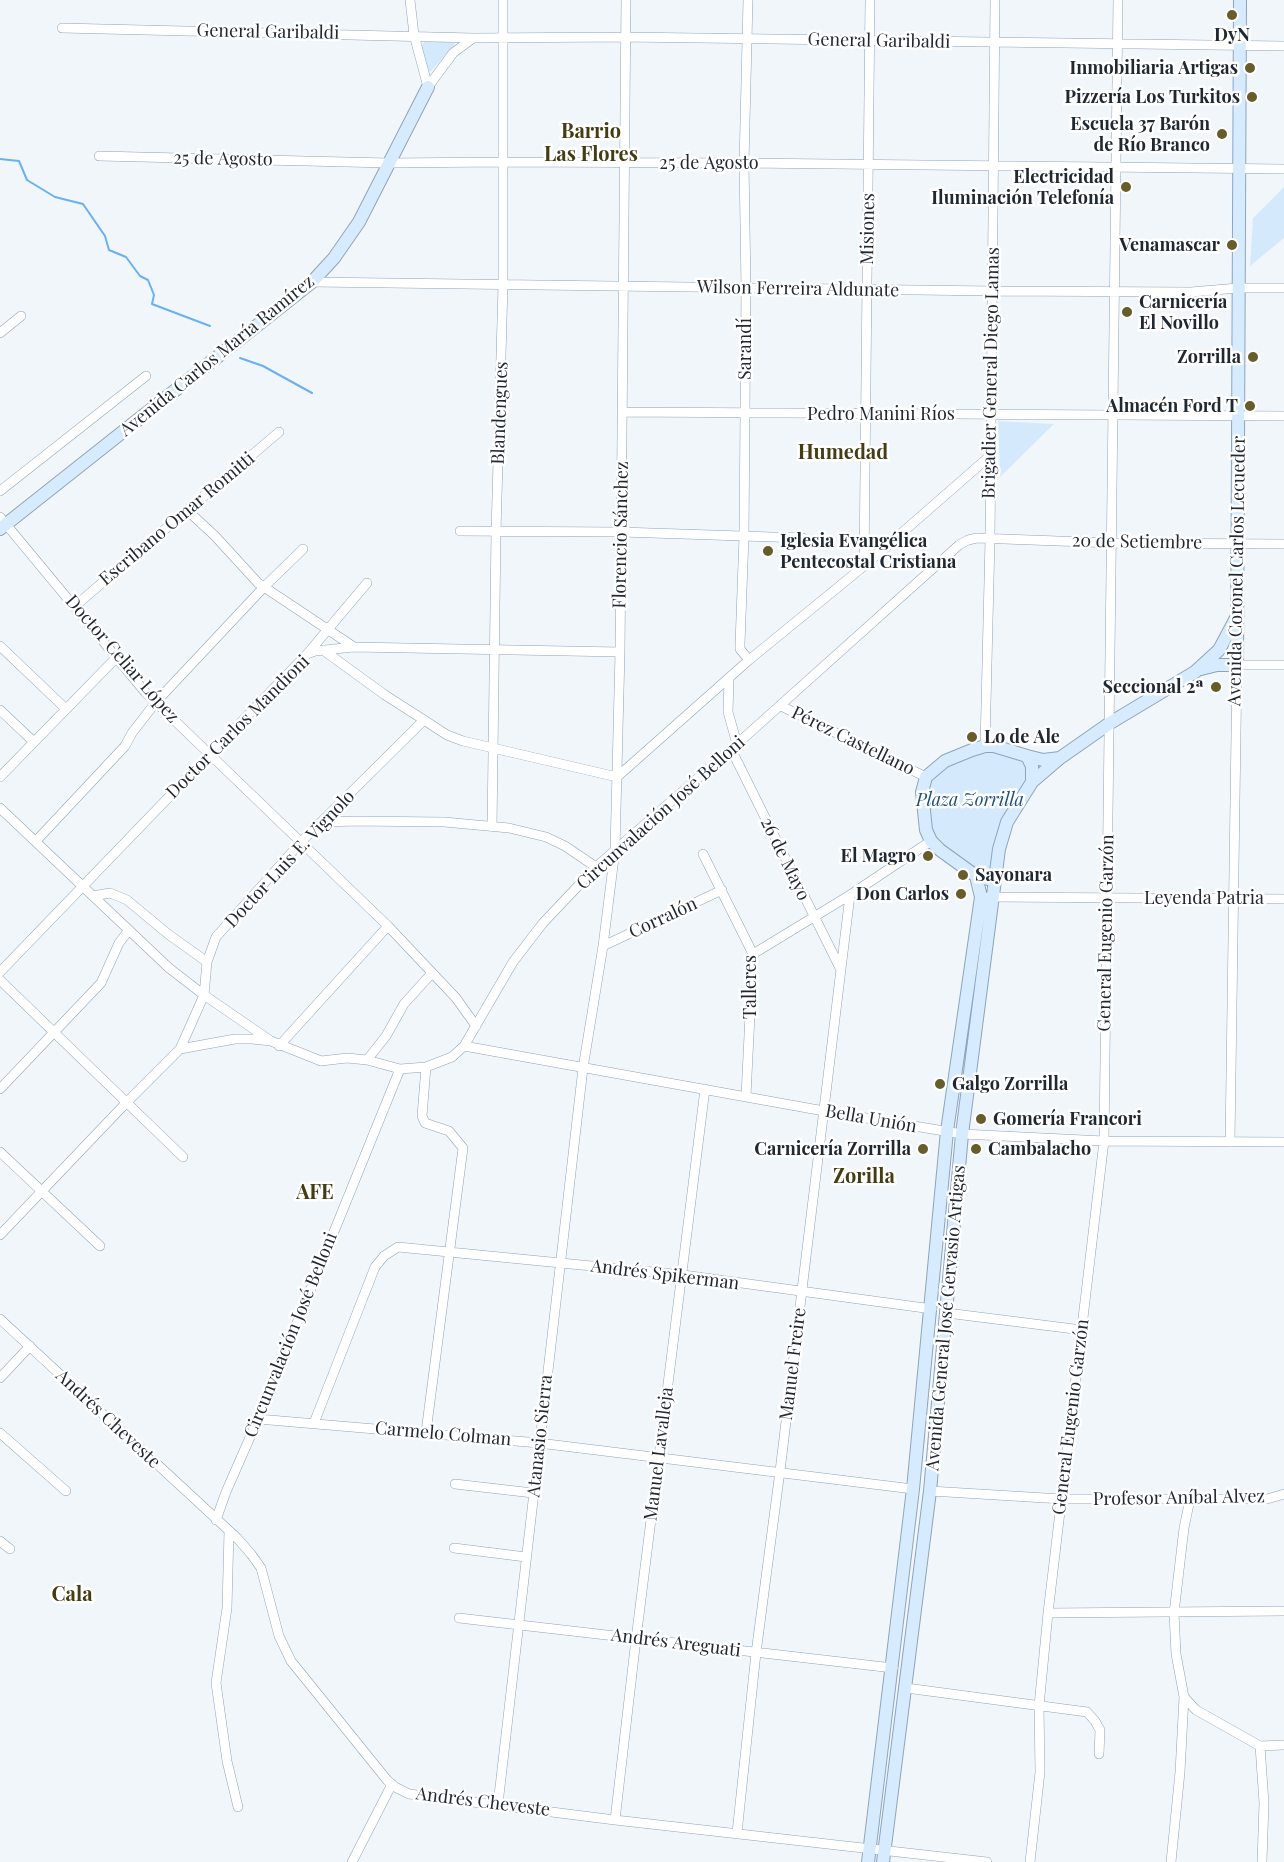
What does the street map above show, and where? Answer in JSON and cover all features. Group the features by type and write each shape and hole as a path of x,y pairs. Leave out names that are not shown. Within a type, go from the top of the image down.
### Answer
{"main road":[{"name":"Avenida Coronel Carlos Lecueder","path":"1236,665 1240,0"},
{"name":"Avenida Carlos María Ramírez","path":"2,524 312,282 334,258 359,222 428,87"},
{"path":"1195,672 1219,650 1236,618"},
{"path":"1195,672 1209,666 1236,665"},
{"name":"Avenida General José Gervasio Artigas","path":"869,1856 914,1489 947,1131 987,897 995,874 999,849 1007,822 1032,782 1060,758 1110,723 1195,672"},
{"path":"995,874 988,879 976,876 931,841 926,830 922,792 926,777 945,761 985,746 1005,748 1043,760 1060,758"},
{"path":"1027,756 1032,766 1032,782"},
{"name":"Avenida General José Gervasio Artigas","path":"884,1856 930,1491 962,1134 987,897 976,876"}],"street":[{"path":"410,0 414,35 428,87"},
{"name":"Blandengues","path":"492,827 496,532 503,285 503,0"},
{"name":"Florencio Sánchez","path":"583,1068 603,946 615,849 620,652 626,0"},
{"name":"Sarandí","path":"748,0 744,163 746,288 744,536 740,644 740,649 748,660"},
{"name":"Misiones","path":"864,566 870,0"},
{"name":"Brigadier General Diego Lamas","path":"985,746 990,539 995,0"},
{"name":"General Eugenio Garzón","path":"1030,1862 1040,1772 1039,1706 1048,1613 1104,1141 1118,0"},
{"name":"General Garibaldi","path":"62,28 474,38 625,37 1284,46"},
{"path":"428,87 453,53 474,38"},
{"name":"25 de Agosto","path":"99,156 388,163 744,163 1284,169"},
{"name":"Wilson Ferreira Aldunate","path":"312,282 992,291 1191,292 1238,288 1284,288"},
{"path":"0,333 21,316"},
{"name":"Avenida Carlos María Ramírez","path":"0,491 146,375"},
{"name":"Pedro Manini Ríos","path":"622,412 1284,416"},
{"name":"Escribano Omar Romitti","path":"75,606 279,432"},
{"path":"323,650 384,695 447,735 463,741 617,777 748,660 864,566 991,455"},
{"path":"188,511 264,587 354,647"},
{"name":"Doctor Celiar López","path":"2,524 156,702 388,926 456,998 476,1026"},
{"path":"460,531 621,532 803,538"},
{"name":"20 de Setiembre","path":"990,539 1112,543 1284,544"},
{"name":"Circunvalación José Belloni","path":"216,1520 400,1069 426,1067 452,1057 464,1046 513,962 543,923 596,867 781,706 959,545 968,540 990,539"},
{"path":"36,841 125,746 156,702 303,549"},
{"path":"307,654 367,583"},
{"path":"0,646 65,708"},
{"name":"Doctor Carlos Mandioni","path":"0,972 307,654 354,647 620,652"},
{"path":"0,777 116,658"},
{"path":"1236,665 1284,665"},
{"name":"Avenida Coronel Carlos Lecueder","path":"1230,1142 1236,665"},
{"name":"26 de Mayo","path":"729,679 728,712 734,747 840,968"},
{"name":"Pérez Castellano","path":"781,706 926,777"},
{"path":"0,710 34,742"},
{"name":"Doctor Luis E. Vignolo","path":"0,1235 180,1049 204,995 207,962 216,938 302,842 424,720"},
{"path":"0,808 169,968 204,995 275,1043 321,1060 347,1058 367,1060 400,1069"},
{"path":"324,822 444,822 509,828 546,837 565,846 596,867"},
{"path":"753,954 850,895 931,841"},
{"name":"Talleres","path":"703,854 753,954 746,1096"},
{"name":"Corralón","path":"603,946 722,890"},
{"path":"93,896 110,893 128,900 168,934 207,962"},
{"name":"Manuel Freire","path":"737,1833 756,1653 850,895"},
{"name":"Leyenda Patria","path":"987,897 1284,899"},
{"path":"275,1043 388,926"},
{"path":"0,1089 101,983 119,944 129,930"},
{"path":"367,1060 386,1036 404,1004 432,973"},
{"path":"0,980 183,1157"},
{"path":"180,1049 235,1039 275,1043"},
{"name":"Bella Unión","path":"464,1046 962,1134 1104,1141 1284,1142"},
{"path":"426,1067 422,1116 425,1123 449,1131 459,1140 463,1148 426,1432"},
{"name":"Atanasio Sierra","path":"498,1804 583,1068"},
{"name":"Manuel Lavalleja","path":"615,1820 705,1089"},
{"path":"0,1152 100,1246"},
{"name":"Andrés Spikerman","path":"314,1423 375,1267 384,1256 398,1247 682,1275 932,1309"},
{"path":"947,1313 1082,1330"},
{"name":"Andrés Cheveste","path":"0,1319 237,1538 261,1568 279,1636 291,1661 392,1784 409,1794 737,1833 869,1856 987,1862"},
{"path":"0,1378 30,1346"},
{"name":"Carmelo Colman","path":"258,1419 539,1443 914,1489"},
{"path":"0,1433 66,1491"},
{"path":"455,1484 533,1493"},
{"name":"Profesor Aníbal Alvez","path":"930,1491 1062,1499 1267,1499 1284,1494"},
{"path":"1171,1862 1180,1772 1184,1697 1176,1654 1174,1613 1184,1528 1190,1499"},
{"path":"229,1531 227,1608 216,1683 227,1761 238,1807"},
{"path":"0,1541 10,1549"},
{"path":"454,1548 526,1557"},
{"path":"1048,1613 1284,1611"},
{"name":"Andrés Areguati","path":"459,1618 893,1668"},
{"path":"906,1688 1087,1712 1100,1730 1099,1754"},
{"path":"1184,1697 1196,1710 1260,1746 1284,1744"},
{"path":"1260,1746 1264,1803 1262,1862"},
{"path":"352,1862 392,1784"}],"green space":[{"path":"426,40 454,43 455,45 430,72 427,70 421,46"},
{"path":"1284,187 1284,238 1250,266 1253,218"},
{"path":"998,421 1054,424 1000,477"},
{"name":"Plaza Zorrilla","path":"995,751 1024,763 1028,767 1028,782 992,872 984,875 938,841 929,817 928,788 939,770 979,752"}],"waterway":[{"path":"0,159 19,161 27,180 55,197 83,204 105,236 109,250 126,257 140,276 148,280 154,295 152,304 210,326"},
{"path":"240,358 263,366 312,393"}],"place":[{"name":"DyN","path":"1232,15"},
{"name":"Inmobiliaria Artigas","path":"1250,68"},
{"name":"Pizzería Los Turkitos","path":"1252,97"},
{"name":"Escuela 37 Barón de Río Branco","path":"1222,134"},
{"name":"Electricidad Iluminación Telefonía","path":"1126,187"},
{"name":"Venamascar","path":"1232,245"},
{"name":"Carnicería El Novillo","path":"1127,312"},
{"name":"Zorrilla","path":"1253,357"},
{"name":"Almacén Ford T","path":"1250,406"},
{"name":"Iglesia Evangélica Pentecostal Cristiana","path":"768,551"},
{"name":"Seccional 2ª","path":"1216,687"},
{"name":"Lo de Ale","path":"972,737"},
{"name":"El Magro","path":"928,856"},
{"name":"Sayonara","path":"963,875"},
{"name":"Don Carlos","path":"961,894"},
{"name":"Galgo Zorrilla","path":"940,1084"},
{"name":"Gomería Francori","path":"981,1119"},
{"name":"Carnicería Zorrilla","path":"923,1149"},
{"name":"Cambalacho","path":"976,1149"}],"district":[{"name":"Barrio Las Flores","path":"591,144"},
{"name":"Humedad","path":"843,453"},
{"name":"Zorilla","path":"864,1177"},
{"name":"AFE","path":"315,1193"},
{"name":"Cala","path":"72,1595"}]}
